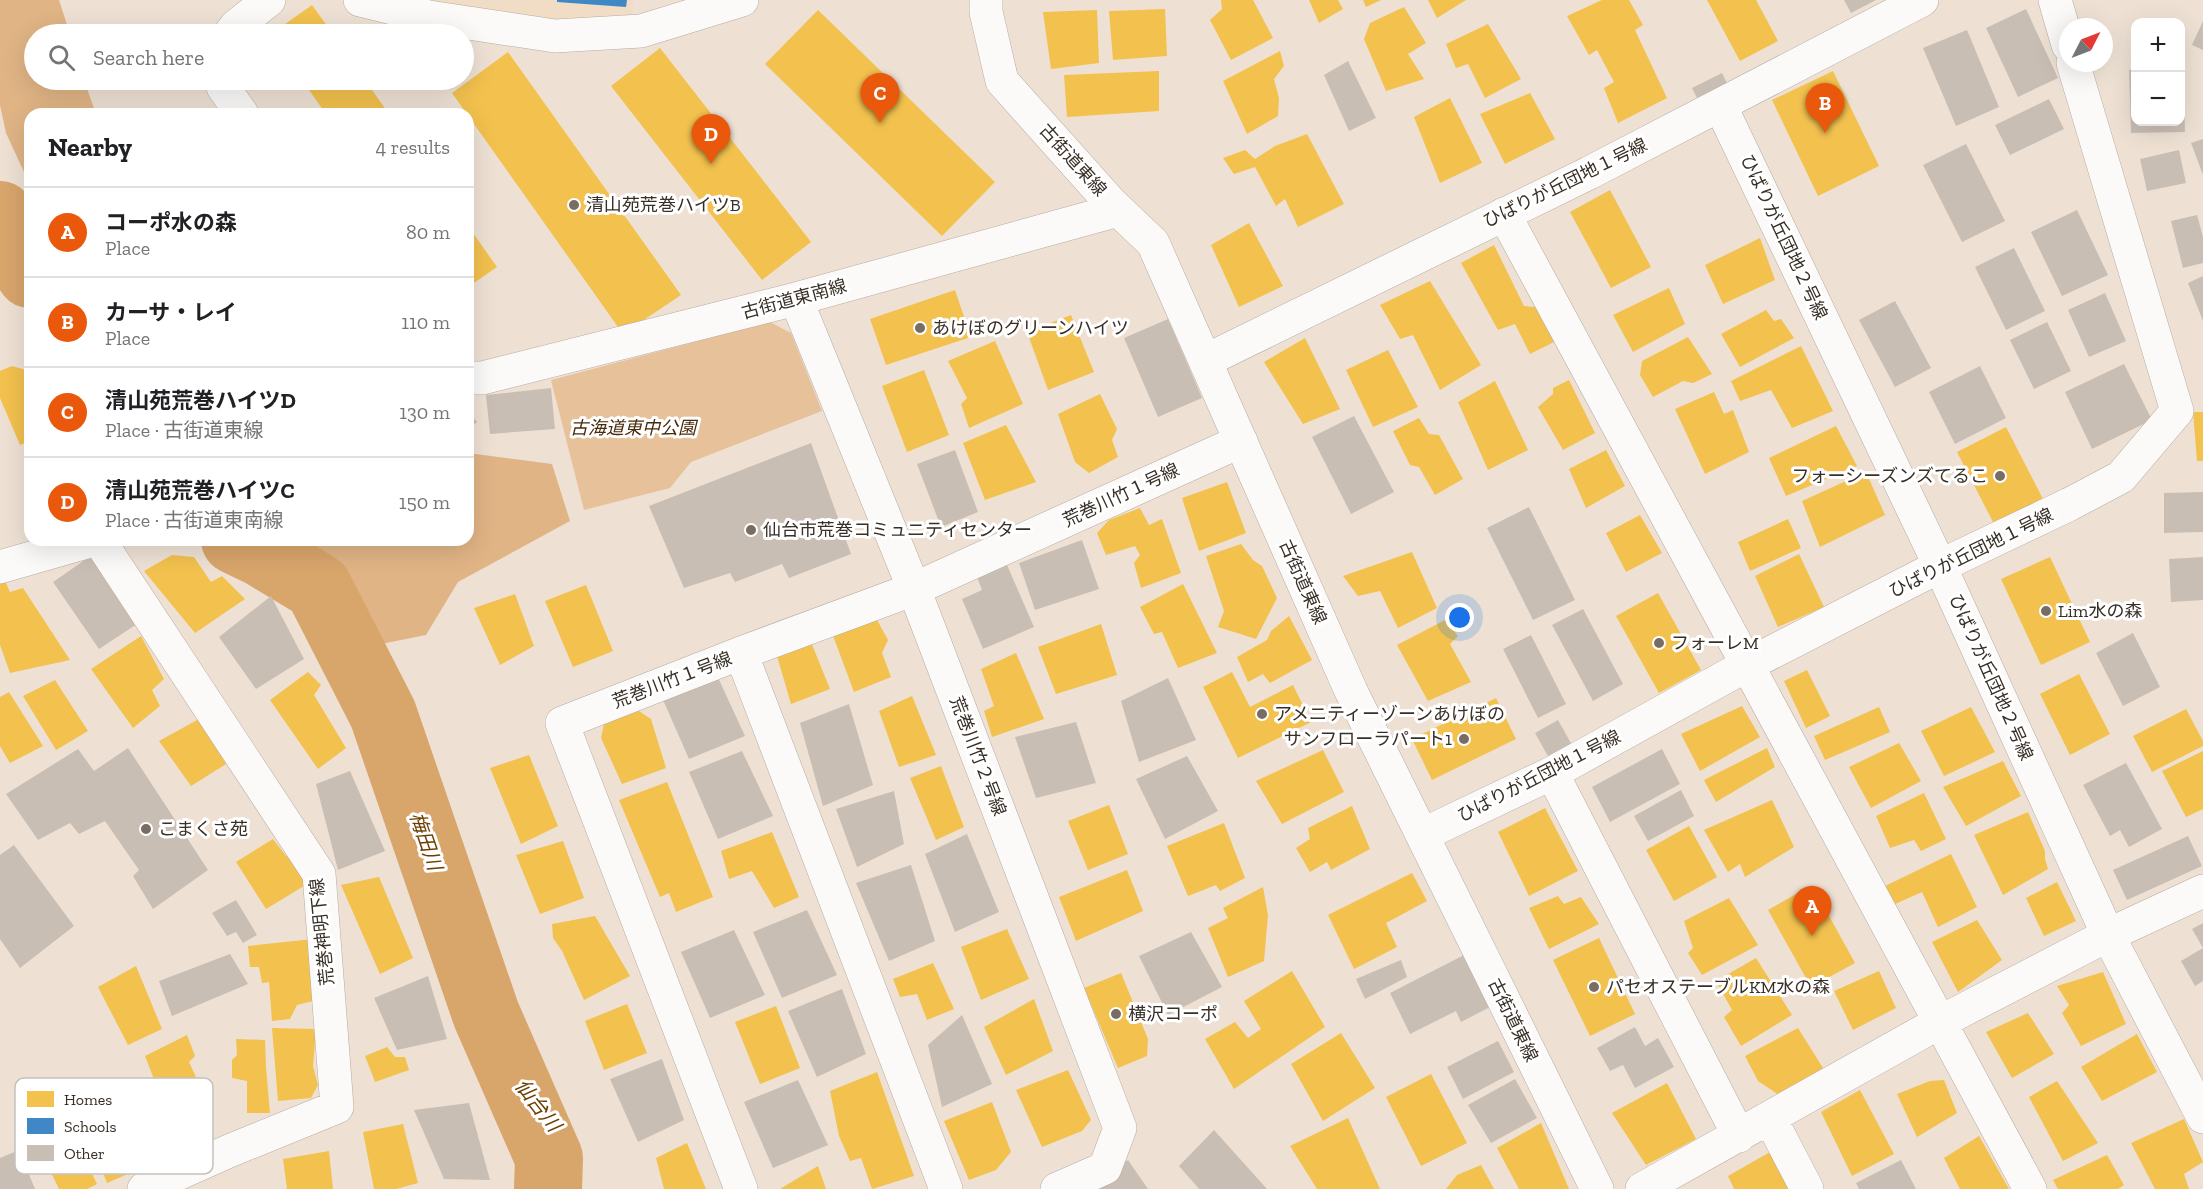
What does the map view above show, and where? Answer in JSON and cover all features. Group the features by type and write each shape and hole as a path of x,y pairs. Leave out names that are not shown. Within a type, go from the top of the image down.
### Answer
{"street":[{"path":"239,24 269,0"},
{"path":"360,0 429,17 555,36 641,32 742,0"},
{"name":"古街道東線","path":"986,0 986,12 1002,81 1118,210 1153,243 1351,691 1597,1189"},
{"name":"ひばりが丘団地１号線","path":"1205,361 1589,173 1922,0"},
{"path":"2055,0 2060,18"},
{"name":"ひばりが丘団地１号線","path":"1422,835 1552,773 1747,665 2121,477 2177,411 2076,72"},
{"path":"225,90 238,108"},
{"name":"ひばりが丘団地２号線","path":"1720,105 1940,566 2108,935 2203,1117"},
{"name":"古街道東南線","path":"474,377 493,375 796,299 1118,210"},
{"path":"1504,214 2030,1189"},
{"name":"荒巻川竹２号線","path":"796,299 915,589 1120,1128 1105,1168 1057,1189"},
{"name":"荒巻川竹１号線","path":"741,1189 562,723 741,653 915,589 1241,441"},
{"path":"0,567 73,546"},
{"name":"荒巻神明下線","path":"103,546 319,874 337,1107 213,1158"},
{"path":"741,653 946,1189"},
{"path":"1552,773 1739,1136"},
{"path":"1642,1189 1940,1022 2108,935 2203,891"},
{"path":"1770,1118 1807,1189"},
{"name":"荒巻神明下線","path":"144,1189 178,1174"}],"shaded area":[{"path":"0,0 59,0 67,24 24,24 24,90 88,90 94,108 24,108 24,172 6,133 0,105"},
{"path":"430,0 633,0 632,15 539,24 466,12"},
{"path":"474,454 552,464 570,521 458,582 426,635 381,644 340,561 311,546 474,546"}],"green space":[{"name":"古海道東中公園","path":"770,322 791,333 822,411 691,462 670,488 584,510 551,380"}],"building: Homes":[{"path":"1221,0 1253,0 1273,38 1231,60 1210,20 1222,9"},
{"path":"1309,0 1338,0 1343,9 1319,23"},
{"path":"1363,0 1381,0 1366,7"},
{"path":"1428,0 1466,0 1437,18"},
{"path":"1602,0 1629,0 1643,25 1635,30 1667,98 1618,123 1604,88 1614,82 1597,50 1589,55 1567,16"},
{"path":"1707,0 1756,0 1778,41 1740,61"},
{"path":"312,5 326,24 285,24"},
{"path":"1404,7 1426,43 1408,54 1424,79 1386,91 1364,39 1370,23"},
{"path":"1165,9 1167,56 1113,60 1109,11"},
{"path":"818,10 995,182 942,236 765,64"},
{"path":"1097,10 1099,63 1051,69 1043,12"},
{"path":"1488,24 1521,79 1485,98 1468,64 1456,68 1446,44"},
{"path":"660,48 811,242 762,280 611,86"},
{"path":"1280,51 1284,66 1274,79 1279,98 1278,116 1247,134 1223,81"},
{"name":"清山苑荒巻ハイツB","path":"508,52 681,295 623,334 474,124 474,108 463,108 452,93 456,90 474,90 474,77"},
{"path":"1159,71 1159,111 1067,117 1064,75"},
{"path":"1833,71 1879,166 1818,196 1772,100"},
{"path":"309,90 372,90 385,108 322,108"},
{"path":"1530,93 1555,139 1505,164 1480,114"},
{"path":"1450,98 1482,163 1440,183 1414,117"},
{"path":"1307,134 1344,204 1298,227 1285,199 1276,206 1255,167 1234,174 1223,158 1245,150 1255,159 1275,146"},
{"path":"1610,190 1651,267 1611,288 1570,212"},
{"path":"1249,223 1283,286 1239,307 1211,245"},
{"path":"474,234 497,267 474,283"},
{"path":"1760,238 1775,280 1723,304 1705,265"},
{"path":"1494,245 1524,306 1535,307 1554,342 1530,354 1515,324 1498,330 1461,263"},
{"path":"1430,281 1481,365 1440,390 1413,335 1400,339 1380,305"},
{"path":"1669,288 1685,324 1633,352 1613,315"},
{"name":"あけぼのグリーンハイツ","path":"955,290 971,337 886,365 870,319"},
{"path":"1766,310 1774,321 1781,319 1794,338 1740,367 1721,334"},
{"path":"1071,315 1094,372 1048,390 1027,332"},
{"path":"1688,337 1712,374 1693,383 1683,381 1653,397 1640,375 1642,361"},
{"path":"1305,338 1340,409 1303,424 1264,362"},
{"path":"995,341 1023,404 969,428 961,404 967,398 948,361"},
{"path":"1801,346 1833,411 1792,428 1771,390 1740,401 1731,381"},
{"path":"1388,350 1418,407 1373,427 1346,370"},
{"path":"12,366 24,369 24,443 20,445 0,398 0,371"},
{"path":"924,370 949,435 907,452 882,386"},
{"path":"1569,380 1595,433 1563,450 1538,407 1553,394 1553,388"},
{"path":"1495,381 1528,450 1488,470 1458,402"},
{"path":"1714,392 1724,414 1733,410 1749,452 1705,474 1675,409"},
{"path":"1100,394 1117,429 1112,440 1118,457 1089,473 1075,462 1058,414"},
{"path":"2193,412 2203,412 2203,461 2197,461"},
{"path":"1419,418 1429,434 1439,435 1463,479 1435,495 1419,467 1410,465 1393,431"},
{"path":"1006,425 1036,482 985,500 963,443"},
{"path":"1836,426 1857,466 1786,496 1769,458"},
{"name":"フォーシーズンズてるこ","path":"2006,427 2043,499 1994,524 1957,452"},
{"path":"1606,450 1625,486 1586,508 1569,469"},
{"path":"1866,472 1885,515 1820,547 1802,501"},
{"path":"1227,482 1246,533 1199,551 1182,498"},
{"path":"1140,508 1149,525 1162,519 1181,573 1141,588 1134,563 1140,555 1135,546 1106,555 1097,533 1109,520"},
{"path":"1640,515 1662,553 1626,572 1606,533"},
{"path":"1788,519 1801,548 1750,571 1738,542"},
{"path":"1241,544 1253,560 1262,566 1277,598 1256,639 1218,627 1224,611 1206,556"},
{"path":"1412,552 1437,608 1398,628 1380,591 1358,596 1343,576"},
{"path":"1799,554 1824,607 1778,627 1755,576"},
{"path":"172,555 194,557 211,582 222,576 245,599 195,633 144,571"},
{"name":"Lim水の森","path":"2050,557 2090,642 2041,665 2001,579"},
{"path":"5,581 10,592 23,588 70,660 10,673 0,645 0,583"},
{"path":"1183,584 1217,653 1178,668 1162,632 1154,634 1140,607"},
{"path":"586,585 613,651 573,667 545,601"},
{"name":"フォーレM","path":"1658,593 1701,670 1659,693 1616,616"},
{"path":"515,594 534,646 500,665 474,608"},
{"path":"1289,616 1312,660 1270,683 1263,674 1248,682 1237,657 1267,640 1271,631"},
{"path":"876,618 888,640 882,653 891,677 854,692 832,633"},
{"path":"1445,620 1458,636 1450,644 1471,682 1428,701 1397,645"},
{"path":"1101,624 1117,675 1056,694 1038,647"},
{"path":"141,636 164,679 152,690 160,706 133,728 91,669"},
{"path":"811,642 830,689 791,704 777,656"},
{"path":"1016,653 1044,719 992,737 984,711 994,706 981,669"},
{"path":"1807,670 1830,716 1806,728 1784,681"},
{"path":"308,672 321,685 314,695 346,748 318,769 270,700"},
{"name":"アメニティーゾーンあけぼの","path":"1232,672 1250,707 1293,685 1311,722 1238,758 1203,687"},
{"path":"2079,674 2110,734 2070,755 2040,694"},
{"path":"55,680 88,731 56,750 23,696"},
{"path":"9,692 43,746 10,763 0,746 0,697"},
{"path":"912,696 936,755 899,767 879,711"},
{"name":"サンフローラパート1","path":"1496,698 1516,739 1432,780 1412,739"},
{"path":"631,706 651,719 666,768 622,784 601,738 606,714"},
{"path":"1742,706 1760,737 1700,771 1681,734"},
{"path":"1879,707 1890,732 1825,760 1814,736"},
{"path":"1971,707 1995,752 1944,776 1921,731"},
{"path":"2186,709 2203,741 2203,746 2152,772 2133,736"},
{"path":"199,719 226,764 191,786 159,741"},
{"path":"1899,743 1921,781 1871,808 1849,767"},
{"path":"1767,748 1775,767 1716,802 1704,780"},
{"path":"1323,750 1344,792 1282,824 1256,781"},
{"path":"2203,751 2203,809 2186,817 2162,771"},
{"path":"529,755 558,826 521,844 490,768"},
{"path":"2003,761 2021,796 1966,826 1943,787"},
{"path":"941,766 964,827 936,840 910,778"},
{"path":"667,782 713,897 676,912 669,893 660,897 619,800"},
{"path":"1924,793 1946,839 1921,851 1914,840 1890,848 1876,816"},
{"path":"1772,800 1794,847 1745,877 1740,864 1728,872 1704,830"},
{"path":"1109,805 1128,854 1088,870 1068,821"},
{"path":"1352,806 1370,849 1331,870 1327,862 1310,872 1296,848 1310,839 1308,828"},
{"path":"1545,808 1578,871 1529,896 1498,832"},
{"path":"2028,812 2045,851 2048,869 2003,895 1974,835"},
{"path":"1224,823 1245,878 1220,891 1216,885 1188,896 1167,846"},
{"path":"1689,826 1717,877 1674,901 1646,850"},
{"path":"772,832 799,897 774,908 752,871 729,879 721,851"},
{"path":"273,839 286,856 292,851 309,883 266,909 236,862"},
{"path":"563,841 584,898 540,914 516,855"},
{"path":"1951,854 1977,907 1938,927 1922,892 1893,905 1881,888"},
{"path":"1127,870 1143,911 1076,941 1059,897"},
{"path":"1412,873 1427,901 1386,923 1397,947 1354,969 1328,915"},
{"path":"379,877 413,958 380,974 341,885"},
{"path":"2057,882 2076,921 2044,936 2026,898"},
{"path":"1812,885 1855,963 1811,987 1768,910"},
{"path":"1263,887 1268,915 1264,961 1228,977 1208,928 1228,918 1223,908"},
{"path":"1558,896 1564,904 1581,897 1599,924 1549,949 1529,908"},
{"path":"1729,898 1758,945 1702,975 1688,953 1693,948 1684,921"},
{"path":"595,916 630,976 584,1000 562,951 553,938 552,924"},
{"path":"1977,920 2002,960 1958,992 1932,942"},
{"path":"1007,929 1029,979 981,1000 961,947"},
{"name":"パセオステーブルKM水の森","path":"1599,938 1635,1014 1590,1036 1553,960"},
{"path":"313,939 317,1000 297,1005 290,1019 272,1021 269,982 262,983 259,967 250,967 248,946"},
{"path":"1756,958 1792,1015 1741,1046 1724,1017 1732,1010 1716,981"},
{"path":"933,963 954,1009 927,1020 917,994 900,997 893,979"},
{"path":"136,966 162,1029 128,1045 98,987"},
{"path":"1292,971 1325,1027 1234,1089 1205,1039 1235,1022 1248,1038 1261,1029 1244,1001"},
{"path":"1879,971 1896,1008 1853,1030 1834,991"},
{"path":"2103,972 2126,1024 2081,1046 2062,1013 2069,1005 2057,986"},
{"name":"横沢コーポ","path":"1121,973 1148,1039 1147,1056 1118,1068 1084,988"},
{"path":"1034,999 1053,1051 1006,1075 984,1027"},
{"path":"627,1004 647,1053 604,1070 585,1021"},
{"path":"776,1006 800,1068 760,1084 735,1022"},
{"path":"2028,1013 2054,1054 2012,1078 1986,1032"},
{"path":"272,1028 316,1029 313,1066 318,1085 311,1098 278,1101"},
{"path":"1798,1028 1823,1068 1779,1095 1758,1081 1745,1056"},
{"path":"1341,1033 1375,1088 1323,1121 1291,1064"},
{"path":"2137,1034 2157,1072 2102,1101 2081,1067"},
{"path":"187,1035 195,1056 189,1062 196,1078 153,1078 145,1056"},
{"path":"236,1039 265,1040 270,1113 247,1113 247,1081 232,1078 232,1060 237,1055"},
{"path":"387,1047 395,1057 405,1057 409,1070 375,1082 365,1056"},
{"path":"1068,1070 1091,1120 1082,1131 1042,1147 1016,1090"},
{"path":"877,1072 914,1176 872,1189 861,1158 850,1161 839,1136 830,1091"},
{"path":"1431,1074 1467,1143 1421,1166 1386,1097"},
{"path":"1944,1080 1957,1113 1917,1137 1897,1094 1930,1081"},
{"path":"2057,1081 2098,1143 2063,1161 2029,1097"},
{"path":"1667,1083 1696,1139 1646,1165 1612,1113"},
{"path":"1860,1090 1894,1154 1852,1176 1821,1112"},
{"path":"992,1102 1011,1152 996,1170 969,1180 944,1121"},
{"path":"1348,1118 1380,1189 1317,1189 1290,1146"},
{"path":"2184,1119 2203,1162 2184,1174 2189,1189 2155,1189 2131,1143"},
{"path":"1541,1123 1569,1189 1519,1189 1497,1148"},
{"path":"403,1124 418,1183 396,1189 374,1189 363,1132"},
{"path":"1979,1136 2009,1189 1960,1189 1944,1158"},
{"path":"687,1143 706,1189 664,1189 656,1158"},
{"path":"329,1151 333,1189 287,1189 283,1159"},
{"path":"1770,1152 1791,1189 1734,1189 1728,1176"},
{"path":"2107,1155 2124,1185 2118,1189 2058,1189 2053,1180"},
{"path":"1481,1165 1494,1189 1446,1189 1457,1175"},
{"path":"818,1166 826,1189 780,1189"},
{"path":"52,1174 92,1174 97,1184 87,1189 59,1189"},
{"path":"103,1174 128,1174 107,1183"}],"building: Schools":[{"path":"557,0 627,0 626,7 557,2"}],"building: Other":[{"path":"1844,0 1876,0 1851,13"},
{"path":"2026,9 2058,78 2018,97 1986,28"},
{"path":"2203,21 2203,50 2192,45"},
{"path":"1967,30 1999,107 1956,126 1923,48"},
{"path":"1348,61 1376,118 1349,131 1324,75"},
{"path":"2129,70 2131,70 2131,126 2185,126 2185,132 2131,133"},
{"path":"1722,73 1729,87 1699,102 1692,88"},
{"path":"2049,99 2064,129 2010,155 1995,125"},
{"path":"2203,139 2203,175 2191,143"},
{"path":"1966,144 2005,221 1962,242 1923,165"},
{"path":"2179,150 2186,183 2147,191 2140,159"},
{"path":"2077,210 2108,275 2062,296 2031,232"},
{"path":"2197,215 2203,237 2203,263 2183,268 2171,221"},
{"path":"2014,248 2045,311 2006,330 1975,267"},
{"path":"2203,276 2203,321 2188,283"},
{"path":"2105,293 2126,341 2089,357 2068,310"},
{"path":"1895,301 1931,368 1895,387 1859,320"},
{"path":"1168,319 1202,398 1158,417 1124,338"},
{"path":"2047,322 2071,371 2034,389 2010,340"},
{"path":"2124,364 2152,420 2092,449 2065,392"},
{"path":"1980,366 2006,418 1955,444 1929,392"},
{"path":"551,388 555,429 490,434 486,395"},
{"path":"1354,416 1394,492 1351,514 1312,437"},
{"name":"仙台市荒巻コミュニティセンター","path":"811,443 851,554 789,578 782,564 735,582 730,573 684,588 649,506"},
{"path":"955,450 978,512 941,527 917,464"},
{"path":"2203,492 2203,532 2164,533 2164,493"},
{"path":"1529,507 1575,600 1533,620 1487,528"},
{"path":"1082,540 1099,589 1035,610 1019,563"},
{"path":"92,555 137,624 99,649 53,582"},
{"path":"2203,557 2203,600 2171,602 2169,559"},
{"path":"1007,565 1034,627 983,649 962,599 982,590 977,577"},
{"path":"271,596 304,659 256,689 219,637"},
{"path":"1583,609 1623,684 1593,701 1552,625"},
{"path":"2133,633 2160,687 2123,706 2096,653"},
{"path":"1531,635 1566,704 1538,718 1503,649"},
{"path":"715,671 745,736 689,759 660,693"},
{"path":"1168,678 1196,740 1139,762 1121,701"},
{"path":"849,704 873,785 823,806 800,723"},
{"path":"1558,720 1572,745 1549,758 1535,733"},
{"path":"1076,722 1096,783 1036,798 1015,737"},
{"name":"こまくさ苑","path":"128,748 208,870 153,909 133,876 139,870 105,821 79,834 70,823 38,840 6,794 78,749 94,771"},
{"path":"1662,749 1680,784 1610,822 1592,787"},
{"path":"742,751 773,816 718,839 689,772"},
{"path":"1187,756 1218,811 1165,839 1136,779"},
{"path":"2126,763 2162,829 2129,847 2120,830 2110,836 2083,785"},
{"path":"350,771 385,851 338,870 316,784"},
{"path":"1681,790 1694,816 1648,841 1634,816"},
{"path":"894,791 904,844 857,867 836,809"},
{"path":"967,834 999,912 955,932 925,854"},
{"path":"2188,836 2202,866 2127,900 2113,870"},
{"path":"14,845 74,926 20,968 0,939 0,855"},
{"path":"911,865 935,941 889,961 856,883"},
{"path":"236,900 257,935 243,943 236,932 227,936 212,913"},
{"path":"807,910 837,975 782,998 753,932"},
{"path":"2203,923 2203,948 2192,929"},
{"path":"734,930 765,995 710,1018 681,952"},
{"path":"1191,932 1222,987 1168,1015 1139,956"},
{"path":"2203,948 2203,981 2195,986 2181,961"},
{"path":"230,954 248,984 172,1016 159,981"},
{"path":"1464,955 1490,1007 1461,1022 1456,1011 1410,1034 1390,993"},
{"path":"1401,960 1407,977 1365,999 1356,979"},
{"path":"428,976 447,1039 397,1050 374,998"},
{"path":"842,989 866,1054 817,1077 788,1011"},
{"path":"962,1015 992,1084 942,1107 928,1045"},
{"path":"1635,1027 1645,1046 1658,1038 1674,1067 1635,1088 1623,1065 1610,1071 1597,1048"},
{"path":"1498,1041 1514,1072 1463,1099 1447,1067"},
{"path":"662,1059 684,1120 638,1142 610,1079"},
{"path":"1515,1079 1537,1118 1491,1143 1468,1105"},
{"path":"798,1080 828,1145 773,1168 744,1102"},
{"path":"469,1103 490,1180 444,1179 414,1110"},
{"path":"1214,1130 1267,1189 1199,1189 1179,1166"},
{"path":"15,1152 15,1174 29,1174 35,1189 0,1189 0,1158"},
{"path":"1128,1160 1148,1189 1097,1189 1098,1179"},
{"path":"1901,1160 1916,1189 1859,1189 1856,1183"}],"waterway":[{"name":"梅田川","path":"0,215 6,232 24,264"},
{"name":"梅田川","path":"248,546 318,587 383,714 486,1014 549,1158 548,1189"}],"place":[{"name":"清山苑荒巻ハイツD","path":"880,123"},
{"name":"カーサ・レイ","path":"1825,133"},
{"name":"清山苑荒巻ハイツC","path":"711,164"},
{"name":"清山苑荒巻ハイツB","path":"574,205"},
{"name":"あけぼのグリーンハイツ","path":"920,328"},
{"name":"フォーシーズンズてるこ","path":"2000,476"},
{"name":"仙台市荒巻コミュニティセンター","path":"751,530"},
{"name":"Lim水の森","path":"2046,611"},
{"name":"フォーレM","path":"1659,643"},
{"name":"アメニティーゾーンあけぼの","path":"1262,714"},
{"name":"サンフローラパート1","path":"1464,739"},
{"name":"こまくさ苑","path":"146,829"},
{"name":"コーポ水の森","path":"1812,936"},
{"name":"パセオステーブルKM水の森","path":"1594,987"},
{"name":"横沢コーポ","path":"1116,1014"}],"water label":[{"name":"仙台川","path":"538,1105"}]}
